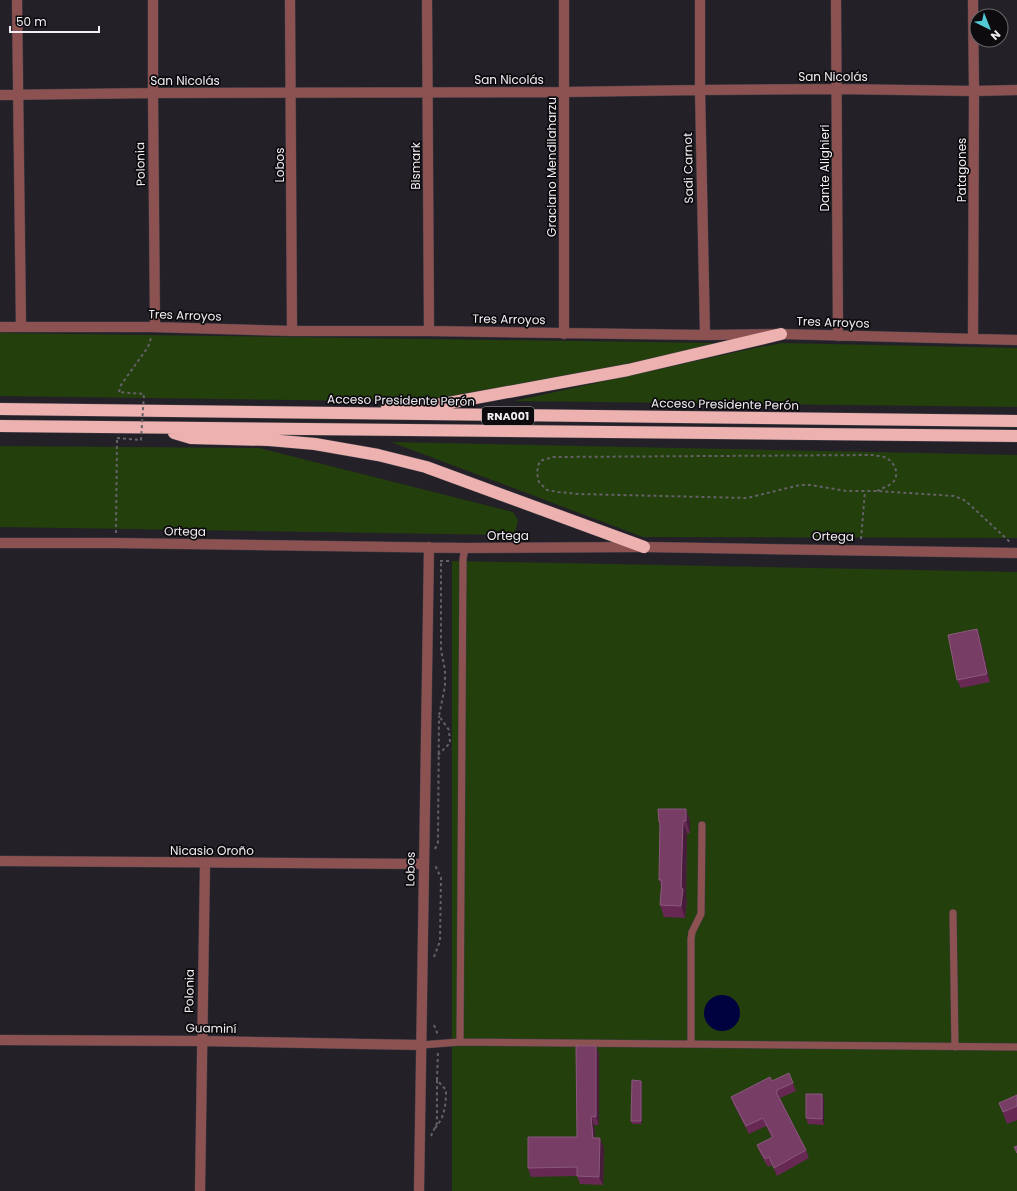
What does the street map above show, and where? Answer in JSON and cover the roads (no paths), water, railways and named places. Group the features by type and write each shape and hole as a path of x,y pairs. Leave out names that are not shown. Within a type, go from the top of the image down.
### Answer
{"highway":[{"path":"304,413 372,406 423,406 443,404 628,370 781,334"},
{"name":"Acceso Presidente Perón","path":"0,409 1017,421"},
{"name":"RNA001","path":"0,426 1017,436"},
{"path":"155,428 191,438 269,440 315,444 378,455 426,467 644,547"}],"street":[{"path":"17,0 21,327"},
{"name":"Polonia","path":"153,0 153,327"},
{"name":"Lobos","path":"290,0 292,331"},
{"name":"Bismark","path":"427,0 429,331"},
{"name":"Graciano Mendilaharzu","path":"564,0 564,334"},
{"name":"Sadi Carnot","path":"700,0 700,90 705,335"},
{"name":"Dante Alighieri","path":"836,0 838,336"},
{"name":"Patagones","path":"973,0 973,339"},
{"name":"San Nicolás","path":"0,95 837,89 974,91 1017,90"},
{"name":"Tres Arroyos","path":"0,326 564,334 781,334 1017,340"},
{"name":"Ortega","path":"0,543 116,543 465,548 1014,548"},
{"name":"Lobos","path":"419,1191 429,547"},
{"name":"Nicasio Oroño","path":"0,861 205,864 423,864"},
{"name":"Polonia","path":"200,1191 201,1041 205,864"},
{"name":"Guaminí","path":"0,1040 201,1041 421,1045"}],"lane":[{"path":"460,1042 463,567 465,548"},
{"path":"691,1044 691,939 692,932 701,914 702,825"},
{"path":"953,913 955,1047"},
{"path":"421,1045 460,1042 1017,1047"}]}
